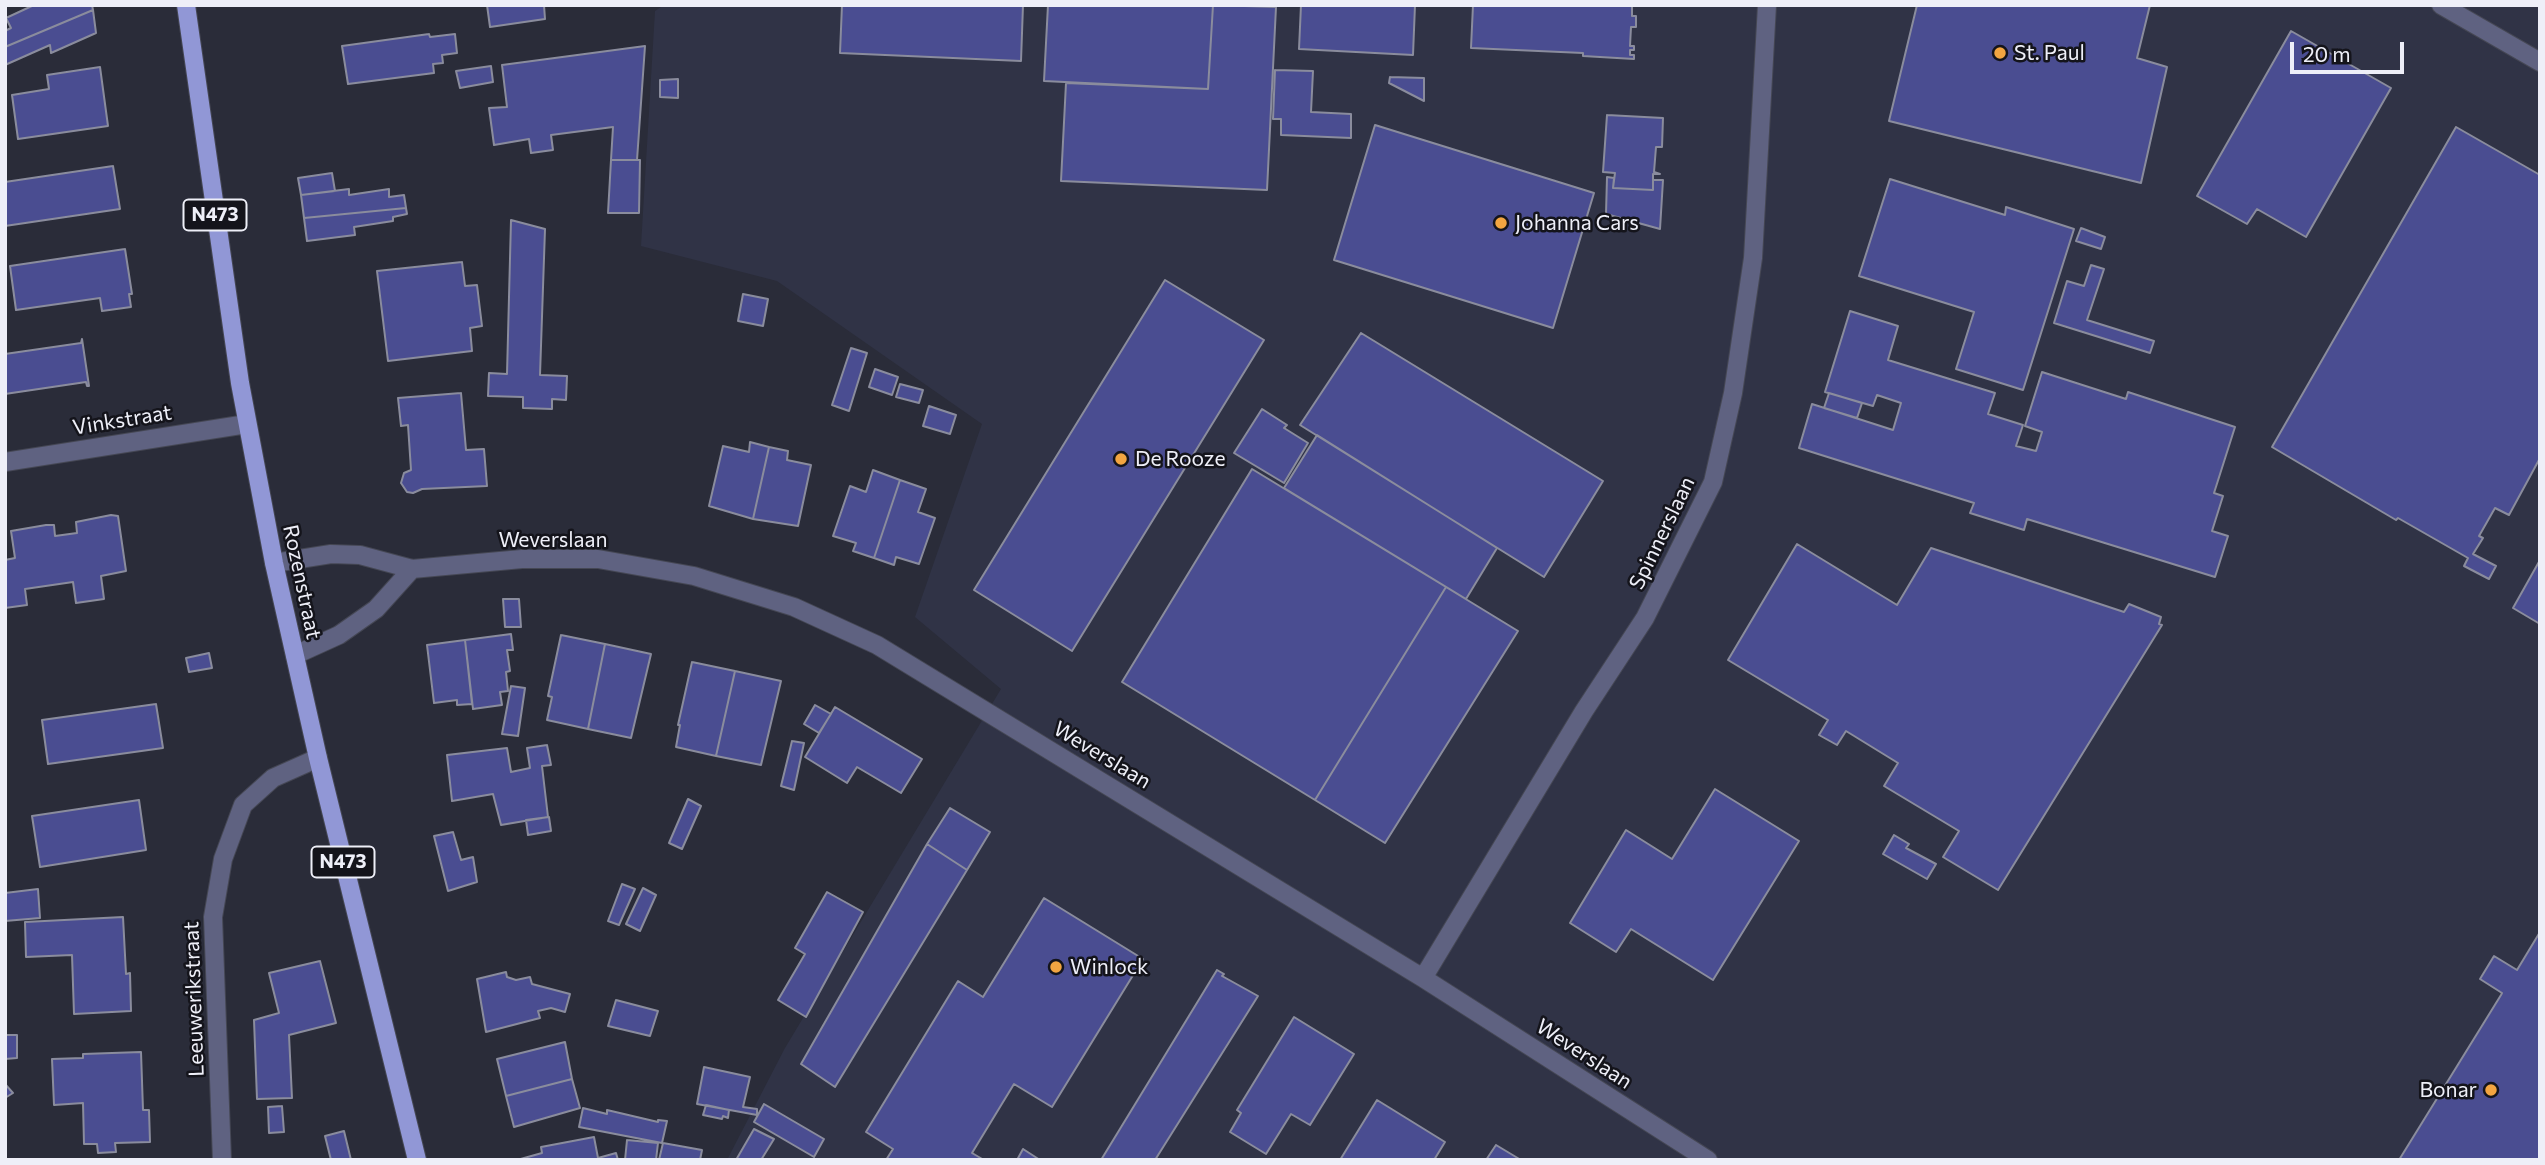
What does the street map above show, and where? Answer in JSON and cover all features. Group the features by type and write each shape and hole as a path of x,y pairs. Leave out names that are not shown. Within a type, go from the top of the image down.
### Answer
{"main road":[{"name":"Rozenstraat","path":"186,5 247,424 274,563 317,758 417,1160"}],"street":[{"name":"Spinnerslaan","path":"1423,978 1584,711 1645,618 1713,482 1733,393 1753,258 1767,5"},
{"path":"2441,5 2540,62"},
{"name":"Vinkstraat","path":"5,462 247,424"},
{"name":"Weverslaan","path":"274,563 331,554 360,555 412,569 522,559 598,559 694,576 794,607 877,645 1423,978 1708,1160"},
{"path":"295,655 340,635 376,609 412,569"},
{"name":"Leeuwerikstraat","path":"222,1160 213,917 223,859 243,804 273,778 317,758"}],"shaded area":[{"path":"664,5 2540,5 2540,1160 727,1160 785,1048 1001,689 915,617 982,424 777,281 641,246 655,11"}],"building":[{"path":"34,5 92,5 93,10 5,47 5,31 11,28 6,18"},
{"path":"487,5 544,5 545,19 490,27"},
{"path":"842,5 1023,5 1021,61 840,53"},
{"path":"1048,5 1213,5 1208,89 1044,81"},
{"path":"1213,5 1276,7 1267,190 1061,181 1066,83 1208,89"},
{"path":"1301,5 1415,5 1413,55 1299,49"},
{"path":"1473,5 1632,5 1636,27 1631,27 1630,46 1634,46 1634,50 1630,50 1630,55 1634,55 1634,59 1583,56 1583,53 1471,48"},
{"path":"1917,5 2150,5 2137,58 2167,67 2141,183 1889,121"},
{"path":"93,10 96,33 51,53 50,45 5,65 5,47"},
{"path":"2291,31 2391,88 2306,237 2257,209 2247,224 2197,196"},
{"path":"429,34 430,37 455,34 457,53 442,55 443,63 433,64 434,73 348,84 342,46"},
{"path":"645,46 637,160 611,160 613,127 551,135 553,150 531,153 529,139 494,145 489,108 507,107 502,65"},
{"path":"491,66 493,82 460,88 456,71"},
{"path":"100,67 108,126 18,139 12,95 49,89 47,75"},
{"path":"1275,70 1313,71 1311,112 1351,114 1351,138 1281,135 1281,119 1273,119"},
{"path":"1390,77 1424,78 1424,101 1389,83"},
{"path":"678,79 678,98 660,97 660,80"},
{"path":"1607,115 1663,118 1662,147 1656,147 1654,172 1660,174 1653,174 1653,190 1613,188 1615,173 1603,172"},
{"path":"1375,125 1594,193 1553,328 1334,260"},
{"path":"2456,127 2540,175 2540,458 2509,515 2495,508 2479,536 2483,538 2473,554 2496,566 2489,579 2464,566 2468,558 2398,518 2396,520 2272,447"},
{"path":"611,160 640,160 639,213 608,213"},
{"path":"113,166 120,209 5,226 5,182"},
{"path":"332,173 335,191 301,195 298,178"},
{"path":"1607,177 1614,178 1613,188 1653,190 1653,180 1663,180 1660,229 1606,214"},
{"path":"1890,179 2005,215 2006,207 2074,229 2023,390 1956,369 1974,312 1859,276"},
{"path":"349,189 349,195 389,189 389,197 404,195 406,208 304,218 301,195"},
{"path":"406,208 407,214 393,217 393,221 354,227 355,235 307,241 304,218"},
{"path":"511,220 545,229 540,375 567,376 566,400 552,399 552,409 523,408 523,397 488,396 489,373 507,374"},
{"path":"2081,228 2105,237 2101,249 2076,241"},
{"path":"125,249 132,294 129,294 131,307 102,311 100,298 16,310 10,266"},
{"path":"462,262 465,286 477,285 482,326 470,328 472,351 388,361 377,271"},
{"path":"2091,265 2104,269 2087,320 2154,341 2150,353 2054,323 2067,281 2084,286"},
{"path":"1165,280 1264,340 1072,651 974,590"},
{"path":"743,294 768,299 763,326 738,321"},
{"path":"1850,311 1898,326 1888,360 1995,393 1988,414 2023,425 2016,446 2036,451 2042,432 2025,426 2042,372 2126,399 2128,392 2235,427 2214,493 2223,496 2212,531 2228,536 2215,577 2027,519 2024,530 1970,513 1974,503 1799,448 1812,404 1893,430 1901,403 1877,395 1873,406 1825,392"},
{"path":"1361,333 1603,481 1544,577 1300,425"},
{"path":"82,339 89,386 86,382 5,394 5,354 81,343"},
{"path":"851,348 867,353 849,411 832,405"},
{"path":"875,369 898,377 892,395 869,387"},
{"path":"900,384 923,390 919,403 896,397"},
{"path":"461,393 466,450 484,449 487,486 407,492 401,483 404,473 411,470 408,425 401,426 398,398"},
{"path":"1829,393 1862,403 1857,418 1824,408"},
{"path":"929,406 956,415 950,434 923,426"},
{"path":"1262,409 1287,425 1284,428 1308,443 1284,483 1234,453"},
{"path":"1317,435 1497,548 1466,599 1284,488"},
{"path":"750,442 769,447 753,519 709,506 723,446 749,452"},
{"path":"769,447 788,451 787,460 811,465 798,526 753,519"},
{"path":"1252,469 1446,587 1315,800 1122,682"},
{"path":"873,470 900,480 874,558 853,551 856,543 833,536 850,486 866,492"},
{"path":"900,480 926,489 918,512 935,518 919,564 896,557 894,565 874,558"},
{"path":"118,516 126,571 101,576 104,599 76,603 73,582 25,589 27,605 5,608 5,560 15,558 11,531 54,525 55,536 77,533 76,522"},
{"path":"1797,544 1897,605 1931,548 2124,612 2129,604 2161,617 2159,624 2162,625 1998,890 1943,857 1959,831 1884,786 1898,763 1846,731 1837,745 1819,735 1828,720 1728,660"},
{"path":"2540,560 2540,624 2513,608"},
{"path":"1446,587 1518,631 1385,843 1315,800"},
{"path":"503,599 519,599 521,627 505,627"},
{"path":"511,634 513,650 507,650 510,671 506,672 508,691 500,692 502,705 473,709 465,640"},
{"path":"561,635 605,644 588,729 547,720 552,697 548,696"},
{"path":"465,640 472,704 457,705 457,700 434,703 427,645"},
{"path":"605,644 651,654 631,738 588,729"},
{"path":"209,653 212,668 189,672 186,658"},
{"path":"692,662 735,671 716,756 676,747 678,725"},
{"path":"735,671 781,681 761,765 716,756"},
{"path":"511,686 525,688 518,736 502,734"},
{"path":"156,704 163,748 48,764 42,720"},
{"path":"815,705 831,714 819,733 804,724"},
{"path":"835,707 922,759 901,793 857,767 847,783 805,757"},
{"path":"792,741 804,743 794,790 781,786"},
{"path":"547,745 551,765 542,766 548,817 501,825 493,794 452,801 447,755 507,748 511,772 530,768 527,748"},
{"path":"1715,789 1799,841 1713,980 1631,929 1616,952 1570,923 1626,830 1672,859"},
{"path":"688,799 701,806 682,849 669,843"},
{"path":"139,800 146,850 40,867 32,816"},
{"path":"950,808 990,832 967,870 927,844"},
{"path":"549,817 551,831 528,835 526,820"},
{"path":"453,832 461,860 473,857 477,882 448,891 434,836"},
{"path":"1894,835 1909,844 1906,848 1936,864 1927,879 1883,854"},
{"path":"927,844 967,870 835,1087 801,1064"},
{"path":"622,884 635,889 619,925 608,921"},
{"path":"643,888 656,895 640,931 626,924"},
{"path":"38,889 40,918 5,921 5,893"},
{"path":"827,892 863,912 806,1017 778,1000 805,954 795,948"},
{"path":"1044,898 1143,959 1052,1107 1014,1084 972,1153 984,1160 886,1160 893,1149 866,1132 958,981 983,997"},
{"path":"123,917 126,974 130,973 131,1011 74,1014 72,955 26,957 25,922"},
{"name":"Bonar","path":"2540,932 2540,1160 2399,1160 2502,993 2480,979 2494,956 2517,970"},
{"path":"320,961 336,1023 289,1035 292,1098 257,1099 254,1020 279,1013 269,973"},
{"path":"1217,970 1224,974 1222,976 1258,996 1155,1160 1101,1160"},
{"path":"506,972 507,977 516,980 530,977 532,984 570,994 565,1012 551,1008 538,1011 540,1018 486,1032 477,979"},
{"path":"616,1000 658,1011 650,1036 608,1026"},
{"path":"1294,1017 1354,1054 1310,1125 1291,1114 1266,1154 1230,1132 1241,1113 1237,1110"},
{"path":"5,1035 17,1035 17,1058 5,1059"},
{"path":"565,1042 572,1079 506,1096 497,1059"},
{"path":"141,1052 143,1110 149,1110 150,1142 115,1143 116,1152 98,1153 97,1144 84,1144 83,1103 54,1105 52,1059 83,1058 83,1054"},
{"path":"704,1067 750,1077 743,1107 757,1109 757,1115 697,1104"},
{"path":"572,1079 580,1108 514,1127 506,1096"},
{"path":"5,1084 13,1093 5,1098"},
{"path":"1377,1100 1445,1142 1434,1160 1340,1160"},
{"path":"764,1104 824,1139 814,1157 754,1122"},
{"path":"706,1105 729,1110 728,1118 703,1115"},
{"path":"282,1106 284,1132 269,1133 268,1107"},
{"path":"583,1108 607,1114 607,1110 658,1122 667,1121 662,1143 579,1127"},
{"path":"754,1129 774,1139 761,1160 736,1160"},
{"path":"344,1131 351,1160 331,1160 325,1136"},
{"path":"594,1137 598,1158 616,1153 618,1160 517,1160 542,1153 541,1147"},
{"path":"627,1140 658,1143 656,1160 625,1160"},
{"path":"663,1143 702,1150 700,1160 659,1160"},
{"path":"1496,1145 1521,1160 1486,1160"},
{"path":"1023,1149 1040,1160 1017,1160"}],"place":[{"name":"St. Paul","path":"2000,53"},
{"name":"Johanna Cars","path":"1501,223"},
{"name":"De Rooze","path":"1121,459"},
{"name":"Winlock","path":"1056,967"},
{"name":"Bonar","path":"2491,1090"}]}
